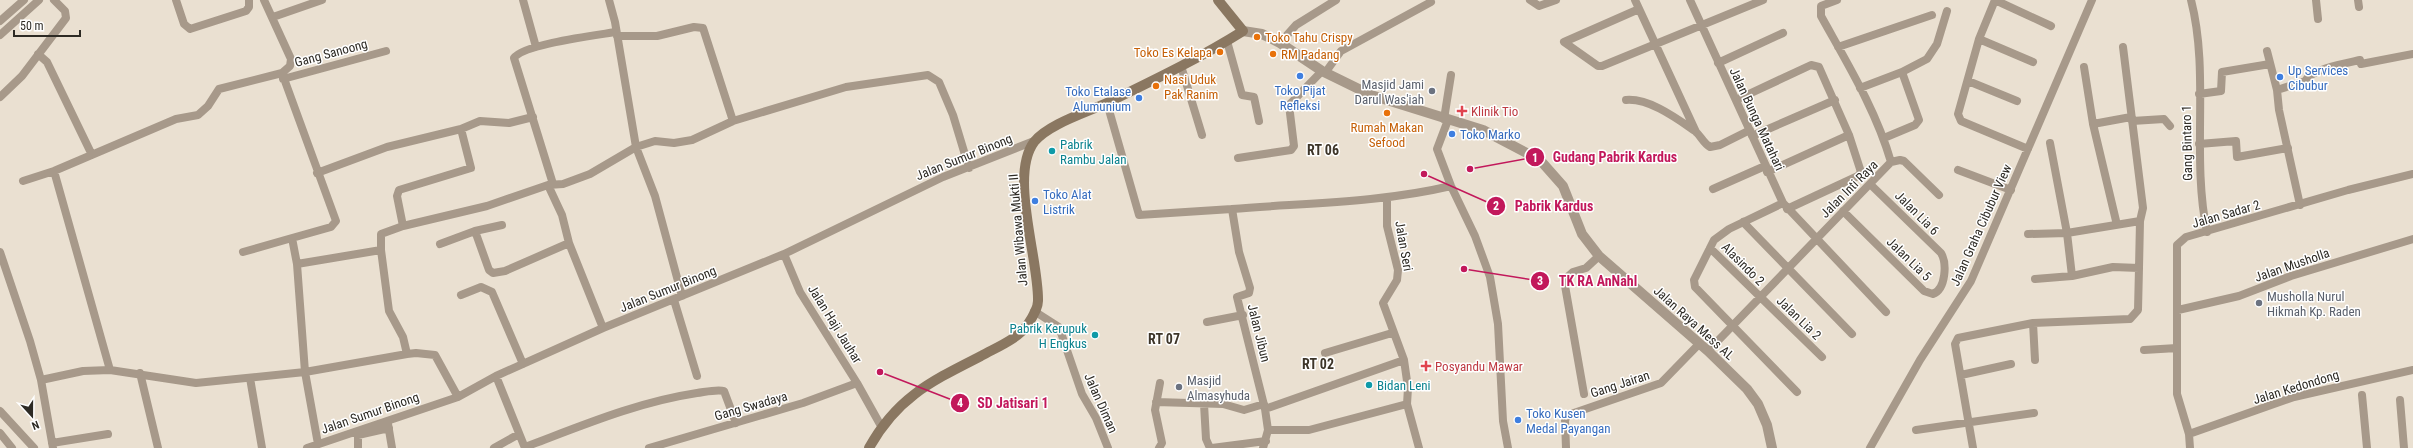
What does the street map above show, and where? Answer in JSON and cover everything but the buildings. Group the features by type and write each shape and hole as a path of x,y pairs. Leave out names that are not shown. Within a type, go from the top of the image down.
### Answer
{"main road":[{"path":"1034,141 1058,126 1108,103 1181,66 1243,31 1218,0"},
{"name":"Jalan Wibawa Mukti II","path":"869,448 881,426 903,402 922,388 1015,337 1028,324 1038,302 1024,182 1026,156 1034,141"}],"street":[{"path":"0,22 24,0"},
{"path":"0,35 39,0"},
{"path":"0,97 22,76 66,18 65,11 54,0"},
{"path":"176,0 184,24 190,29 246,11 249,7 249,0"},
{"path":"243,252 331,227 336,221 282,76 290,66 290,59 273,17 264,0"},
{"path":"273,17 322,0"},
{"path":"523,0 536,46"},
{"path":"609,0 617,34 636,147 655,196 697,376"},
{"path":"1280,43 1296,25 1336,0"},
{"path":"1530,0 1539,6 1556,0"},
{"path":"1635,0 1654,45 1696,132 1706,145 1715,147 1834,100"},
{"name":"Jalan Bunga Matahari","path":"1690,0 1766,169 1785,206 1886,312"},
{"path":"1639,9 1564,42 1598,66 1702,25 1745,3 1763,0"},
{"name":"Jalan Inti Raya","path":"1708,351 1787,268 1871,185 1891,162 1884,138 1860,88 1821,16 1820,9 1823,5 1837,0"},
{"path":"2028,149 1960,121 1958,114 1979,39 1995,0 2051,26"},
{"name":"Jalan Graha Cibubur View","path":"1870,448 1920,360 1964,293 2011,190 2092,0"},
{"name":"Gang Bintaro 1","path":"2191,0 2196,18 2198,52 2199,183 2207,232"},
{"path":"2316,0 2318,19"},
{"path":"1238,158 1291,150 1294,146 1289,105 1323,72 1341,51 1431,2"},
{"path":"1860,88 1902,72 1927,59 1937,44 1947,11"},
{"path":"1838,47 1932,15"},
{"path":"603,328 570,243 562,215 550,185 533,117 514,58 517,53 536,46 617,34 657,36 694,27 703,28 733,122"},
{"name":"Jalan Raya Mess AL","path":"1243,31 1262,34 1280,43 1323,72 1371,95 1483,130 1540,160 1563,186 1582,234 1599,256 1708,351 1747,389 1758,404 1767,425 1772,448"},
{"path":"1718,63 1783,33"},
{"path":"1979,39 2033,62"},
{"path":"1227,41 1242,95 1254,97 1259,121"},
{"path":"1973,448 1955,344 1958,338 2033,323 2130,319 2138,310 2140,221 2143,208 2123,47"},
{"name":"Gang Sanoong","path":"23,181 54,172 176,119 198,115 208,106 219,89 282,76 386,51"},
{"path":"2267,51 2277,90 2279,110 2300,205"},
{"path":"38,54 47,62 92,155"},
{"path":"2277,90 2305,81 2307,76 2323,69 2360,60 2361,64 2413,54"},
{"path":"2199,94 2221,92 2222,72 2270,64"},
{"path":"1736,100 1814,65 1819,67 1849,135 1861,168 1860,175 1729,228 1714,240 1694,280 1695,287 1731,327 1797,392"},
{"path":"1181,66 1202,135"},
{"path":"2084,67 2092,124 2117,225"},
{"path":"1884,138 1915,125 1919,120 1902,72"},
{"path":"407,354 403,337 389,311 381,250 381,234 403,226 487,206 550,185 563,184 590,174 636,147 655,140 674,143 692,140 733,122 846,88 928,75 939,82 953,115 969,168"},
{"path":"1451,75 1446,119 1437,149 1451,186 1474,236 1490,277 1498,324 1503,421 1508,448"},
{"path":"1968,81 2016,100"},
{"path":"1626,100 1638,100 1653,106 1696,132"},
{"path":"1108,103 1139,215 1387,198 1428,192 1451,186"},
{"path":"317,173 387,147 461,129 480,121 509,123 533,117"},
{"path":"2092,124 2132,119 2164,119 2170,126"},
{"path":"403,226 397,196 399,190 471,168 461,129"},
{"path":"1713,189 1849,135"},
{"name":"Jalan Sumur Binong","path":"307,448 378,423 388,424 458,397 496,376 603,328 784,254 862,215 1034,141"},
{"path":"2199,144 2236,141 2237,157 2288,148"},
{"path":"2050,143 2067,233 2072,276"},
{"path":"1891,162 1900,160 1904,161 1939,195"},
{"path":"1958,170 2011,190"},
{"path":"54,172 110,370"},
{"name":"Jalan Sadar 2","path":"2190,448 2189,434 2177,394 2177,245 2186,237 2348,190 2413,174"},
{"name":"Jalan Lia 6","path":"1871,185 1941,253 1944,260"},
{"name":"Jalan Seri","path":"1387,198 1387,226 1398,275 1397,280 1383,303 1392,333 1404,360 1408,388 1407,404 1419,448"},
{"name":"Jalan Jibun","path":"1232,209 1239,252 1250,288 1249,293 1238,297 1265,406 1268,430 1264,444"},
{"name":"Jalan Lia 5","path":"1843,211 1929,294 1938,291 1944,277 1944,260"},
{"path":"2028,234 2067,233 2140,221"},
{"path":"1743,222 1852,334"},
{"path":"440,244 475,231 502,225"},
{"path":"475,231 489,270 493,273 505,271 570,243"},
{"path":"292,238 297,264 305,372 318,444"},
{"name":"Jalan Musholla","path":"2178,310 2239,296 2291,276 2413,239"},
{"name":"Alasindo 2","path":"1710,248 1759,297"},
{"path":"297,264 381,250"},
{"path":"0,252 30,341 41,380 52,445 108,434"},
{"name":"Jalan Haji Jauhar","path":"784,254 800,292 857,383 881,426"},
{"path":"1584,394 1564,280 1573,272 1586,268 1599,256"},
{"path":"2035,279 2072,276 2113,267 2139,268"},
{"path":"461,295 481,287 492,292 523,364"},
{"name":"Jalan Lia 2","path":"1759,297 1822,357"},
{"name":"Jalan Diman","path":"1034,311 1059,327 1082,394 1096,418 1108,448"},
{"path":"1208,322 1243,315"},
{"path":"2033,323 2035,360"},
{"path":"1325,353 1392,333"},
{"name":"Gang Jairan","path":"1566,448 1565,420 1568,415 1661,383 1699,344"},
{"path":"2144,350 2177,348"},
{"path":"41,380 83,371 110,370 140,373 196,383 305,372 416,353 435,355 458,397"},
{"path":"1156,402 1223,404 1244,410 1265,406 1404,360"},
{"path":"1961,375 2011,364"},
{"name":"Jalan Kedondong","path":"2189,434 2294,397 2413,370"},
{"path":"140,373 158,448"},
{"path":"496,376 525,448 632,408 666,398 700,392 724,391 736,423"},
{"path":"250,378 262,448"},
{"name":"Gang Swadaya","path":"649,448 804,403 857,383"},
{"path":"1158,448 1162,443 1155,410 1160,383"},
{"path":"2362,395 2367,448"},
{"path":"2400,400 2404,448"},
{"path":"1204,404 1206,439 1211,448 1264,444"},
{"path":"1268,430 1309,430 1407,404"},
{"path":"0,411 34,448"},
{"path":"1916,430 2034,413"},
{"path":"358,448 358,435 388,424 392,448"},
{"path":"0,433 12,448"},
{"path":"494,448 519,434"}],"place":[{"name":"Toko Tahu Crispy","path":"1257,37"},
{"name":"Toko Es Kelapa","path":"1220,52"},
{"name":"RM Padang","path":"1273,54"},
{"name":"Toko Pijat Refleksi","path":"1300,76"},
{"name":"Up Services Cibubur","path":"2280,77"},
{"name":"Nasi Uduk Pak Ranim","path":"1156,86"},
{"name":"Masjid Jami Darul Was'iah","path":"1432,91"},
{"name":"Toko Etalase Alumunium","path":"1139,98"},
{"name":"Klinik Tio","path":"1462,111"},
{"name":"Rumah Makan Sefood","path":"1387,113"},
{"name":"Toko Marko","path":"1452,134"},
{"name":"Pabrik Rambu Jalan","path":"1052,151"},
{"name":"Gudang Pabrik Kardus","path":"1470,169"},
{"name":"Pabrik Kardus","path":"1424,174"},
{"name":"Toko Alat Listrik","path":"1035,201"},
{"name":"TK RA AnNahl","path":"1464,269"},
{"name":"Musholla Nurul Hikmah Kp. Raden","path":"2259,303"},
{"name":"Pabrik Kerupuk H Engkus","path":"1095,335"},
{"name":"Posyandu Mawar","path":"1426,366"},
{"name":"SD Jatisari 1","path":"880,372"},
{"name":"Bidan Leni","path":"1369,385"},
{"name":"Masjid Almasyhuda","path":"1179,387"},
{"name":"Toko Kusen Medal Payangan","path":"1518,420"}],"district":[{"name":"RT 06","path":"1323,150"},
{"name":"RT 07","path":"1164,339"},
{"name":"RT 02","path":"1318,364"}]}
